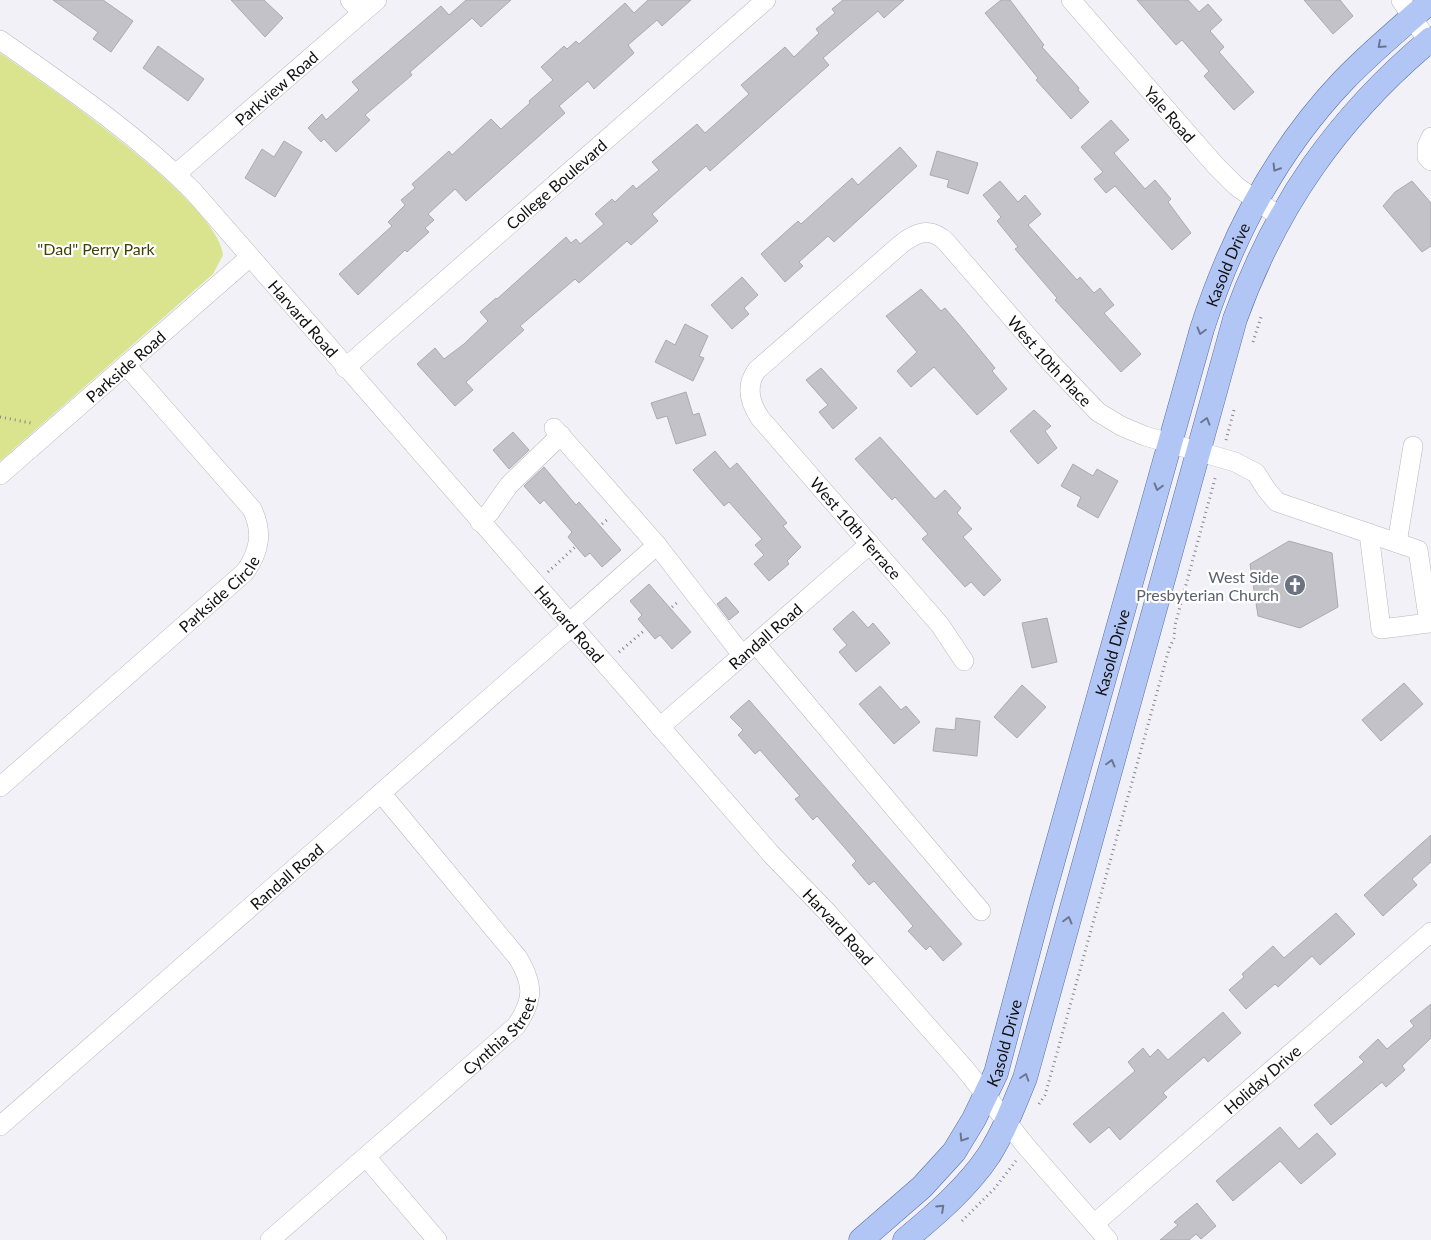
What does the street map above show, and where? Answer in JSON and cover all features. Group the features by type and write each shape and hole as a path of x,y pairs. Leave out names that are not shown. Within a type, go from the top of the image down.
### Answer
{"main road":[{"name":"Kasold Drive","path":"861,1240 936,1172 963,1138 996,1073 1041,902 1215,288 1255,201 1286,151 1343,81 1406,9 1431,1"},
{"name":"Kasold Drive","path":"905,1240 951,1199 988,1156 1007,1122 1027,1070 1235,319 1251,276 1280,217 1312,165 1352,114 1376,88 1430,42"}],"street":[{"name":"Parkview Road","path":"176,174 356,7 377,0"},
{"name":"College Boulevard","path":"345,368 766,0"},
{"name":"Yale Road","path":"1072,0 1216,166 1255,201 1280,217"},
{"path":"1406,9 1430,42"},
{"name":"Harvard Road","path":"0,40 102,112 176,174 771,854 828,913 986,1095 1108,1240"},
{"path":"1431,137 1427,146 1427,157 1431,161"},
{"name":"West 10th Place","path":"750,394 751,379 757,370 900,245 914,236 928,231 938,234 947,243 1051,363 1092,407 1120,426 1198,453 1221,456 1256,473 1266,490 1277,502 1369,533 1418,550 1429,623 1381,629 1369,533"},
{"name":"Parkside Road","path":"0,475 250,257"},
{"name":"Parkside Circle","path":"0,787 246,572 254,560 258,549 259,530 252,509 126,365"},
{"name":"West 10th Terrace","path":"750,394 754,410 760,418 940,625 964,661"},
{"path":"480,522 490,512 512,480 557,432 981,911"},
{"path":"1397,543 1413,446"},
{"name":"Randall Road","path":"660,727 870,544"},
{"name":"Randall Road","path":"0,1126 381,793 657,545"},
{"name":"Cynthia Street","path":"270,1240 516,1026 525,1013 530,999 530,985 526,972 518,958 381,793"},
{"name":"Holiday Drive","path":"1094,1224 1431,932"},
{"path":"366,1157 437,1240"}],"path":[{"path":"1252,343 1264,308"},
{"path":"1036,1107 1045,1094 1055,1060 1169,648 1174,638 1175,625 1234,409"},
{"path":"0,417 32,423"},
{"path":"535,584 575,548"},
{"path":"605,664 645,630"}],"green space":[{"name":"\"Dad\" Perry Park","path":"0,53 89,117 163,176 193,206 214,233 223,255 213,274 0,461"}],"building":[{"path":"53,0 103,0 133,21 111,52 93,39 98,32"},
{"path":"231,0 264,0 283,18 265,37"},
{"path":"466,0 511,0 481,27 472,18 410,72 412,75 365,115 370,120 336,152 324,139 321,142 308,128 322,114 326,120 359,90 352,82 441,6 449,15"},
{"path":"648,0 691,0 662,26 657,20 628,45 634,53 594,89 588,81 559,106 565,113 466,201 455,189 428,214 434,220 425,228 429,232 407,252 405,250 358,295 339,274 392,226 388,222 405,205 401,200 415,188 412,184 449,151 452,155 491,119 501,129 530,103 529,101 553,80 541,67 564,46 567,49 576,41 579,44 625,3 634,13"},
{"path":"843,0 904,0 884,18 878,11 823,58 829,65 710,171 706,166 652,214 658,221 631,245 627,241 579,283 575,279 520,326 524,330 466,382 473,390 455,406 417,364 435,348 444,359 464,344 488,321 480,312 566,237 571,243 576,239 580,244 604,224 595,214 612,199 615,202 633,185 636,189 659,170 652,162 697,124 705,133 749,94 741,85 785,47 794,57 819,33 816,29 835,13 832,9"},
{"path":"1001,0 1010,0 1044,45 1042,47 1089,102 1071,119 1036,80 1038,78 985,13"},
{"path":"1137,0 1188,0 1199,12 1208,4 1222,20 1210,31 1224,47 1219,52 1254,92 1234,110 1204,76 1209,71 1182,40 1176,45"},
{"path":"1304,0 1340,0 1353,16 1333,34"},
{"path":"158,46 204,79 188,101 143,68"},
{"path":"1111,120 1129,140 1114,153 1145,189 1155,180 1171,199 1168,202 1191,233 1172,250 1115,186 1106,193 1094,179 1103,172 1081,147"},
{"path":"284,141 302,152 275,197 245,178 262,149 274,157"},
{"path":"900,147 917,166 834,242 828,236 799,262 803,266 785,282 761,254 798,221 801,224 852,178 858,185"},
{"path":"937,151 978,163 968,194 947,187 949,180 930,175"},
{"path":"1000,181 1018,202 1025,195 1041,214 1028,225 1077,280 1080,277 1094,293 1100,288 1114,305 1104,313 1141,354 1121,372 1055,300 1057,298 1015,249 1018,247 997,221 1001,217 983,195"},
{"path":"1412,181 1431,203 1431,246 1422,252 1383,206 1395,192"},
{"path":"742,277 758,295 744,308 749,314 732,329 711,305"},
{"path":"921,289 941,311 945,308 995,368 992,371 1007,389 977,415 934,367 911,387 897,371 917,352 886,316"},
{"path":"685,324 708,336 699,356 704,358 693,381 655,362 666,340 675,345"},
{"path":"821,368 857,408 833,429 819,412 828,405 806,380"},
{"path":"686,392 693,415 699,413 706,435 676,444 667,416 657,419 651,403"},
{"path":"1034,410 1051,426 1045,431 1057,448 1038,464 1010,431"},
{"path":"513,432 529,450 509,469 493,450"},
{"path":"880,437 935,499 945,490 961,508 957,513 972,529 963,537 1001,580 984,596 971,582 965,587 922,539 928,534 895,497 892,500 855,459"},
{"path":"715,451 730,469 737,463 787,523 783,526 801,547 787,561 789,564 769,581 754,564 764,555 755,545 762,539 729,502 724,506 693,470"},
{"path":"1073,464 1093,476 1097,469 1118,481 1098,518 1077,506 1081,497 1061,486"},
{"path":"544,467 576,505 579,502 621,550 602,567 590,553 585,557 568,537 572,532 544,500 540,504 524,486"},
{"name":"West Side Presbyterian Church","path":"1289,541 1332,553 1338,607 1300,628 1258,616 1250,564"},
{"path":"649,584 691,632 672,649 660,635 655,639 638,619 642,615 630,601"},
{"path":"726,597 739,612 729,620 717,604"},
{"path":"853,611 868,628 873,623 890,643 856,672 839,652 847,645 833,629"},
{"path":"1047,618 1057,662 1032,668 1022,623"},
{"path":"1404,683 1423,704 1381,741 1362,720"},
{"path":"1022,685 1046,707 1017,738 994,717"},
{"path":"880,686 901,710 906,706 920,722 894,744 859,704"},
{"path":"749,700 962,944 943,961 930,946 926,950 908,931 913,926 874,881 869,885 852,865 856,861 817,816 813,820 795,799 800,796 760,750 755,754 738,735 743,730 730,717"},
{"path":"956,718 980,721 977,756 933,751 936,728 955,730"},
{"path":"1431,835 1431,862 1412,879 1417,885 1383,916 1364,895"},
{"path":"1336,913 1355,934 1320,965 1312,956 1278,987 1275,984 1246,1009 1229,990 1244,977 1242,974 1273,946 1284,958"},
{"path":"1431,1004 1431,1038 1402,1066 1405,1070 1386,1087 1382,1082 1331,1125 1314,1105 1364,1062 1359,1057 1378,1039 1387,1049 1414,1026 1410,1021"},
{"path":"1223,1012 1241,1033 1208,1062 1204,1057 1163,1093 1167,1097 1120,1140 1109,1127 1090,1143 1073,1124 1135,1071 1128,1062 1143,1048 1150,1057 1158,1049 1168,1060"},
{"path":"1280,1127 1299,1149 1317,1133 1336,1154 1301,1184 1280,1161 1233,1201 1216,1181"},
{"path":"1197,1203 1216,1226 1201,1239 1196,1234 1189,1240 1160,1240 1178,1225 1174,1222"}],"place":[{"name":"West Side Presbyterian Church","path":"1295,585"}]}
